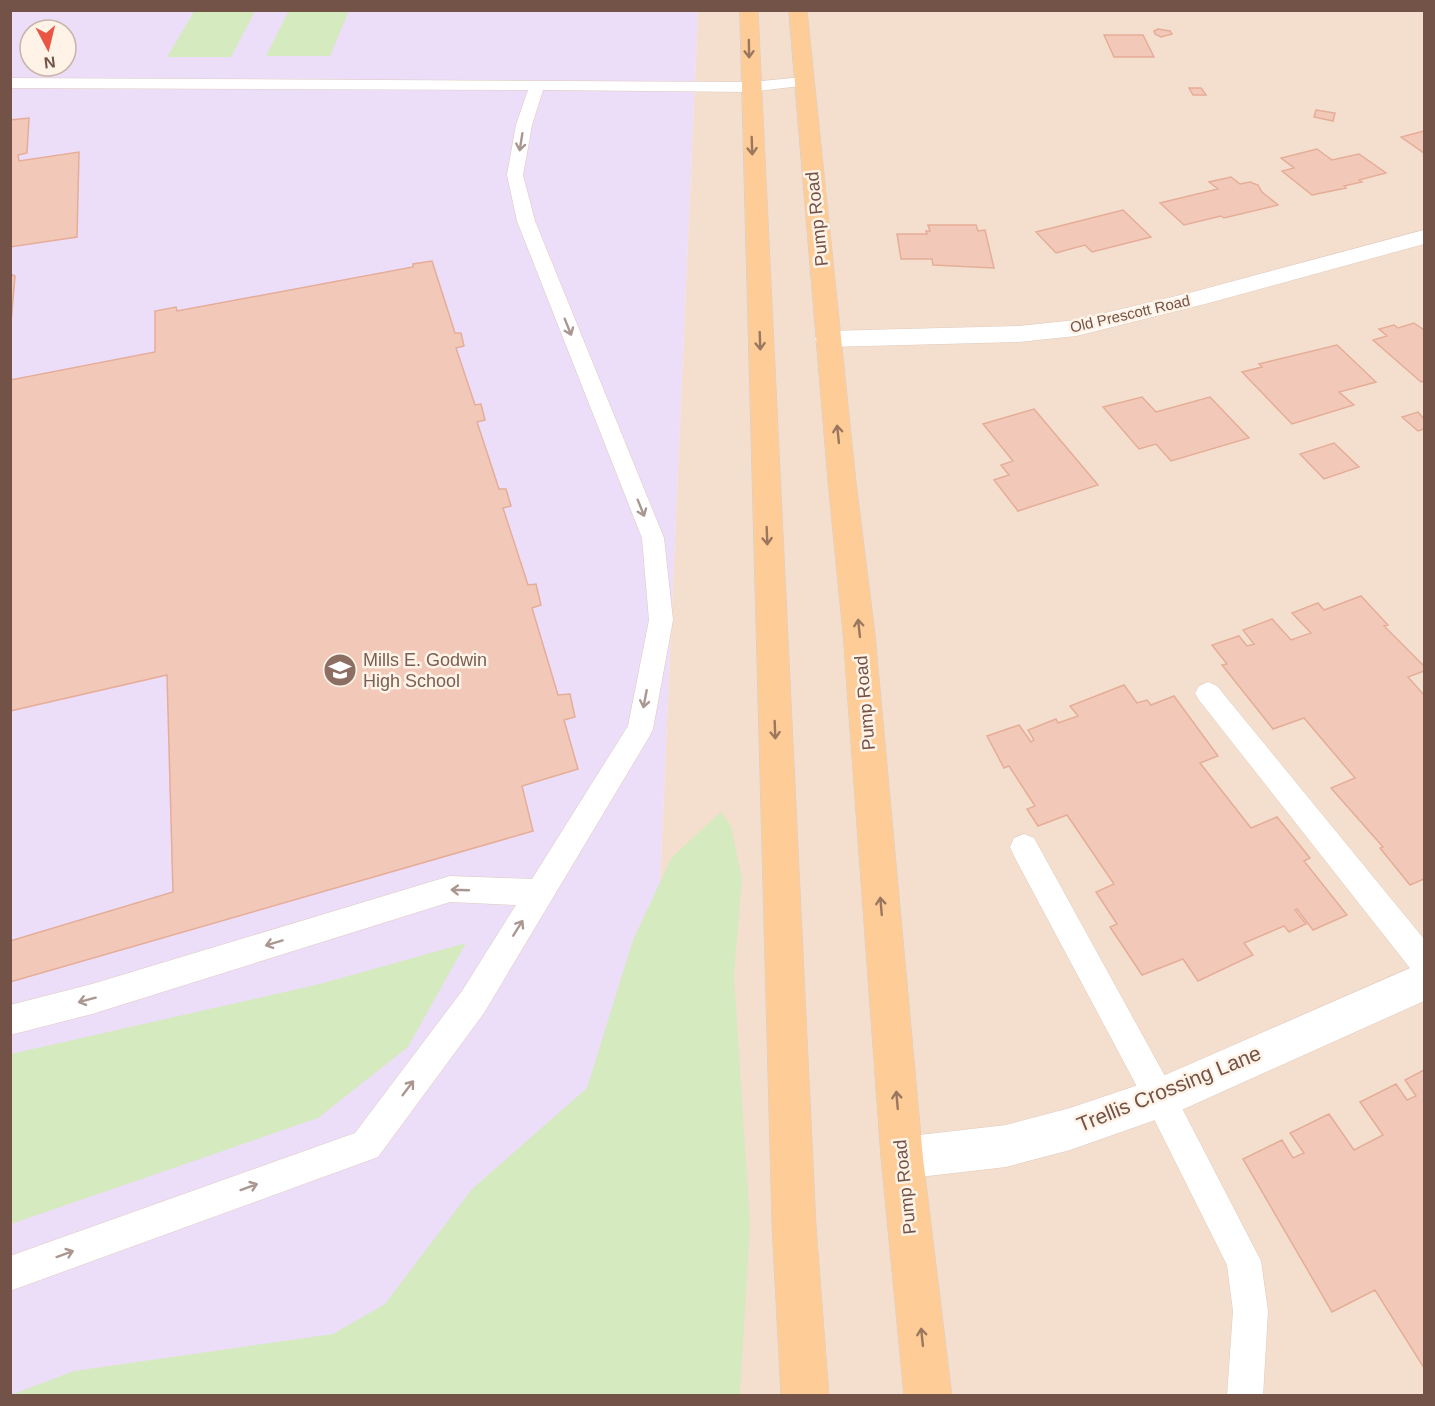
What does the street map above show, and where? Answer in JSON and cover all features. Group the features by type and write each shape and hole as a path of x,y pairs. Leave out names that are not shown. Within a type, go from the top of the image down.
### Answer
{"main road":[{"path":"749,10 750,87 794,1225 805,1395"},
{"name":"Pump Road","path":"798,10 828,339 859,634 902,1158 928,1395"}],"street":[{"name":"Old Prescott Road","path":"828,339 1019,334 1076,328 1196,299 1425,237"},
{"name":"Trellis Crossing Lane","path":"902,1158 1006,1146 1070,1129 1160,1098 1425,981"}],"lane":[{"path":"10,83 750,87 804,82"},
{"path":"10,1274 366,1144 473,1002 640,729 661,620 653,538 526,221 515,175 524,125 537,86"},
{"path":"1208,693 1425,963"},
{"path":"1024,847 1160,1098 1244,1261 1251,1289 1253,1324 1245,1395"},
{"path":"10,1020 92,999 450,889 540,893"}],"shaded area":[{"name":"Mills E. Godwin High School","path":"10,11 698,11 643,1273 660,1395 11,1395"},
{"path":"698,11 1424,11 1424,1395 660,1395 643,1273"}],"green space":[{"path":"195,10 255,11 231,57 167,57"},
{"path":"289,10 349,11 330,56 266,56"},
{"path":"721,812 731,826 742,879 734,975 750,1225 740,1395 11,1395 74,1371 333,1334 385,1304 472,1189 587,1088 633,940 672,857"},
{"path":"466,943 408,1047 318,1118 11,1224 11,1054 320,984"}],"building":[{"path":"1158,29 1170,31 1172,34 1161,37 1155,34 1154,31"},
{"path":"1104,35 1143,35 1154,57 1114,57"},
{"path":"1189,88 1201,88 1206,95 1193,95"},
{"path":"1316,110 1335,113 1333,121 1314,117"},
{"path":"29,118 27,153 18,155 19,161 79,152 77,237 10,247 10,120"},
{"path":"1424,131 1424,153 1401,137"},
{"path":"1317,149 1332,160 1359,154 1386,173 1359,180 1362,182 1344,186 1346,188 1312,195 1282,171 1294,168 1281,158"},
{"path":"1231,177 1240,184 1250,182 1258,185 1262,192 1278,205 1184,225 1160,203 1218,189 1209,182"},
{"path":"1123,210 1151,237 1092,252 1085,245 1056,253 1036,232"},
{"path":"928,225 976,225 978,231 985,230 994,268 933,265 932,259 901,259 897,234 927,234 926,231 930,231"},
{"path":"432,261 455,333 461,333 464,346 456,348 475,405 481,404 485,420 477,422 499,489 506,489 511,506 503,508 528,585 536,584 541,605 532,608 558,695 570,694 575,717 564,720 578,769 522,786 533,831 10,982 10,941 173,892 167,675 10,711 10,380 155,352 155,311 176,307 177,311 413,267 413,264"},
{"path":"10,274 15,276 10,334"},
{"path":"1414,323 1424,330 1424,381 1421,382 1373,340 1387,336 1379,329 1394,325 1398,328"},
{"path":"1337,345 1376,382 1339,392 1354,405 1292,424 1242,372 1262,367 1259,364"},
{"path":"1142,397 1156,412 1210,397 1249,438 1171,461 1156,444 1139,449 1103,407"},
{"path":"1034,409 1098,485 1018,511 994,480 1009,475 1001,465 1013,461 983,424"},
{"path":"1418,412 1424,419 1424,429 1418,431 1402,417"},
{"path":"1334,443 1359,467 1324,479 1300,454"},
{"path":"1361,596 1388,625 1384,626 1424,666 1424,671 1408,677 1424,695 1424,879 1410,885 1380,848 1383,847 1331,788 1355,778 1304,718 1273,729 1222,665 1227,664 1212,645 1239,636 1247,646 1254,644 1243,630 1272,619 1291,640 1311,633 1292,613 1318,603 1324,610"},
{"path":"1124,685 1137,703 1147,700 1151,705 1174,696 1218,756 1200,763 1251,828 1277,817 1310,858 1304,861 1347,915 1313,930 1297,909 1295,910 1306,924 1289,932 1284,926 1244,943 1253,955 1198,981 1183,959 1142,975 1110,927 1117,924 1096,892 1114,884 1067,815 1038,826 1027,809 1035,806 1009,766 1004,768 987,736 1019,725 1031,742 1034,740 1028,730 1056,719 1058,723 1078,716 1070,706"},
{"path":"1424,1070 1424,1368 1375,1290 1332,1312 1243,1159 1282,1140 1293,1158 1304,1153 1290,1133 1329,1114 1354,1150 1383,1135 1360,1102 1396,1084 1407,1100 1416,1096 1405,1080"}],"place":[{"name":"Mills E. Godwin High School","path":"340,670"}]}
